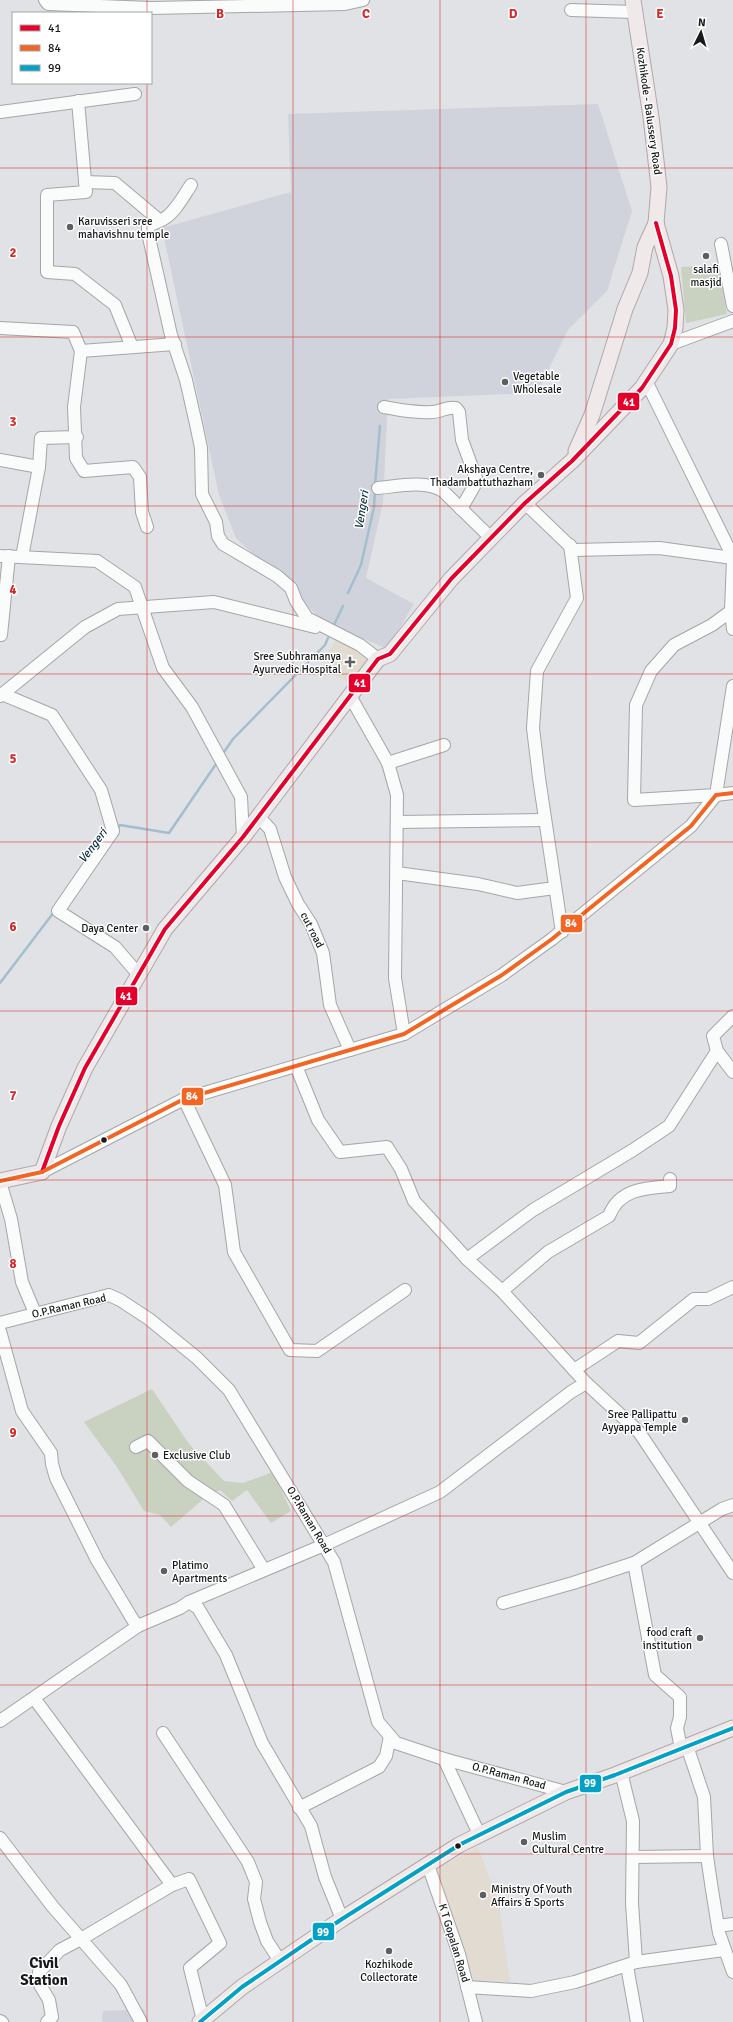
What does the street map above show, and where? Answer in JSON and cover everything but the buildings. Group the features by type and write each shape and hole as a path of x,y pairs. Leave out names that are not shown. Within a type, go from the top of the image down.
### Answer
{"main road":[{"name":"Kozhikode - Balussery Road","path":"633,6 651,117 659,187 656,223"},
{"path":"0,1182 42,1172 59,1126 85,1068 165,929 243,837 378,658 390,654 451,579 525,503 572,461 642,388 670,344 675,328 676,310 672,276 656,223"},
{"path":"572,461 592,415 625,309 640,273 645,247 656,223"},
{"path":"201,2021 242,1987 342,1918 479,1834 566,1792 733,1728"}],"street":[{"path":"45,0 48,4 152,8 345,4 363,0"},
{"path":"571,10 633,6"},
{"path":"0,112 134,94"},
{"path":"78,101 86,192 47,195 47,272 75,274 115,305 132,347"},
{"path":"86,182 115,183 160,220"},
{"path":"191,185 176,207 165,219 154,222 148,227 148,233 175,344 186,380 201,448 202,494 216,522 218,536 222,544 277,576 291,588 307,618 360,645 378,658"},
{"path":"721,244 733,306"},
{"path":"670,344 733,321"},
{"path":"0,328 73,332 81,351 74,407 77,437 76,458 84,471 133,467 140,477 142,512 147,527"},
{"path":"81,351 175,344"},
{"path":"646,381 733,558 731,611 733,629"},
{"path":"384,406 420,412 434,412 450,407 456,408 459,412 464,449 477,481 461,509"},
{"path":"22,557 39,467 41,438 77,437"},
{"path":"0,460 39,467"},
{"path":"378,488 423,485 435,486 443,491 491,538"},
{"path":"525,503 574,550 659,548 733,558"},
{"path":"562,932 533,728 537,671 577,598 570,545"},
{"path":"1,636 4,556 97,561 135,587 163,668 192,707 241,798 243,837"},
{"path":"139,975 115,948 58,911 113,831 101,790 52,715 1,695 85,627 118,609 214,602 330,631"},
{"path":"731,611 712,625 674,645 651,671 636,705 634,800 733,793"},
{"path":"42,1172 184,1099 404,1034 502,975 562,932 691,826 716,795 731,717 733,686"},
{"path":"350,696 388,763 397,795 395,978 404,1034"},
{"path":"388,763 444,745"},
{"name":"cut road","path":"258,816 270,829 285,877 298,904 311,924 323,953 330,1005 350,1050"},
{"path":"397,822 545,820"},
{"path":"397,873 478,884 517,893 555,888"},
{"path":"733,1016 713,1036 717,1051 733,1071"},
{"path":"467,1259 532,1210 633,1150 670,1126 717,1051"},
{"path":"296,1066 318,1120 340,1152 387,1148 400,1169 414,1201 467,1259 502,1291 586,1383 639,1432 733,1572"},
{"path":"184,1099 225,1185 234,1252 290,1350 317,1351 405,1290"},
{"path":"502,1291 548,1252 609,1216 613,1204 636,1189 670,1186 670,1179"},
{"path":"0,1182 11,1219 22,1282 35,1313"},
{"path":"574,1370 618,1341 639,1343 694,1299 708,1300 733,1287"},
{"name":"O.P.Raman Road","path":"0,1323 35,1313 109,1296 120,1300 149,1319 197,1358 229,1390 334,1562 378,1722 396,1743 444,1759 566,1792"},
{"path":"0,1332 22,1411 51,1453 56,1478 97,1560 138,1626"},
{"path":"0,1721 138,1626 180,1608 189,1602 324,1545 440,1492 571,1392 586,1383"},
{"path":"136,1447 148,1441 188,1480 224,1505 264,1570"},
{"path":"503,1603 573,1583 634,1563 722,1509 733,1505"},
{"path":"634,1563 655,1675 680,1698 680,1717 677,1728 704,1797 707,1856 718,1926 724,1950 733,1972"},
{"path":"189,1602 198,1608 226,1655 255,1730 299,1808 311,1826 316,1838 325,1877 342,1918"},
{"path":"34,1698 172,1885"},
{"path":"163,1733 248,1862 256,1882 254,1899 260,1922 267,1941 280,1961"},
{"path":"299,1808 379,1767 386,1756 390,1736"},
{"path":"444,1759 479,1834"},
{"path":"621,1772 633,1821 634,1857 631,1964 637,2022"},
{"path":"0,1838 53,1907 121,1985 141,2022"},
{"path":"634,1857 707,1856"},
{"name":"K T Gopalan Road","path":"428,1865 459,1954 476,2022"},
{"path":"47,2022 52,2016 49,2000 40,1985 39,1972 60,1950 172,1885 189,1879 220,1943 190,1968 201,2021"},
{"path":"718,1926 733,1924"},
{"path":"467,1987 531,1991 575,1982 631,1964 724,1950"}],"shaded area":[{"path":"598,104 632,211 607,291 568,330 537,393 388,399 383,502 366,578 414,604 387,649 322,620 236,538 219,495 162,228 291,192 288,114"},
{"name":"Sree Subhramanya Ayurvedic Hospital","path":"337,638 373,655 363,685 347,682 336,676 322,660"},
{"path":"478,1847 499,1904 510,1982 474,1981 437,1869"},
{"path":"144,2009 148,2022 102,2022 103,2011"}],"green space":[{"path":"718,265 727,314 686,323 681,267"},
{"name":"Exclusive Club","path":"152,1389 189,1444 224,1481 243,1483 273,1472 291,1511 271,1523 247,1490 232,1501 220,1490 207,1496 171,1527 160,1515 144,1511 117,1467 84,1422"}],"waterway":[{"name":"Vengeri","path":"375,485 380,426"},
{"name":"Vengeri","path":"348,593 361,565 374,507 375,490"},
{"path":"334,625 343,606"},
{"name":"Vengeri","path":"224,752 233,739 325,645 328,638"},
{"name":"Vengeri","path":"117,830 120,825 169,833 216,764"},
{"name":"Vengeri","path":"0,983 54,912"}],"transit line":[{"name":"41","path":"42,1172 59,1126 85,1068 165,929 243,837 378,659 390,654 451,579 525,503 572,461 642,388 671,344 675,328 676,310 671,276 656,223"},
{"name":"84","path":"0,1181 42,1172 184,1099 404,1034 502,975 552,939 691,826 716,795 733,793"},
{"name":"99","path":"200,2022 242,1987 342,1919 459,1845 566,1792 615,1775 733,1728"}],"place":[{"name":"Karuvisseri sree mahavishnu temple","path":"70,227"},
{"name":"salafi masjid","path":"706,256"},
{"name":"Vegetable Wholesale","path":"505,382"},
{"name":"Akshaya Centre, Thadambattuthazham","path":"541,475"},
{"name":"Sree Subhramanya Ayurvedic Hospital","path":"350,662"},
{"name":"Daya Center","path":"146,928"},
{"name":"Sree Pallipattu Ayyappa Temple","path":"685,1420"},
{"name":"Exclusive Club","path":"155,1455"},
{"name":"Platimo Apartments","path":"164,1571"},
{"name":"food craft institution","path":"700,1638"},
{"name":"Muslim Cultural Centre","path":"524,1842"},
{"name":"Ministry Of Youth Affairs & Sports","path":"483,1895"},
{"name":"Kozhikode Collectorate","path":"389,1951"}],"district":[{"name":"Civil Station","path":"44,1972"}]}
